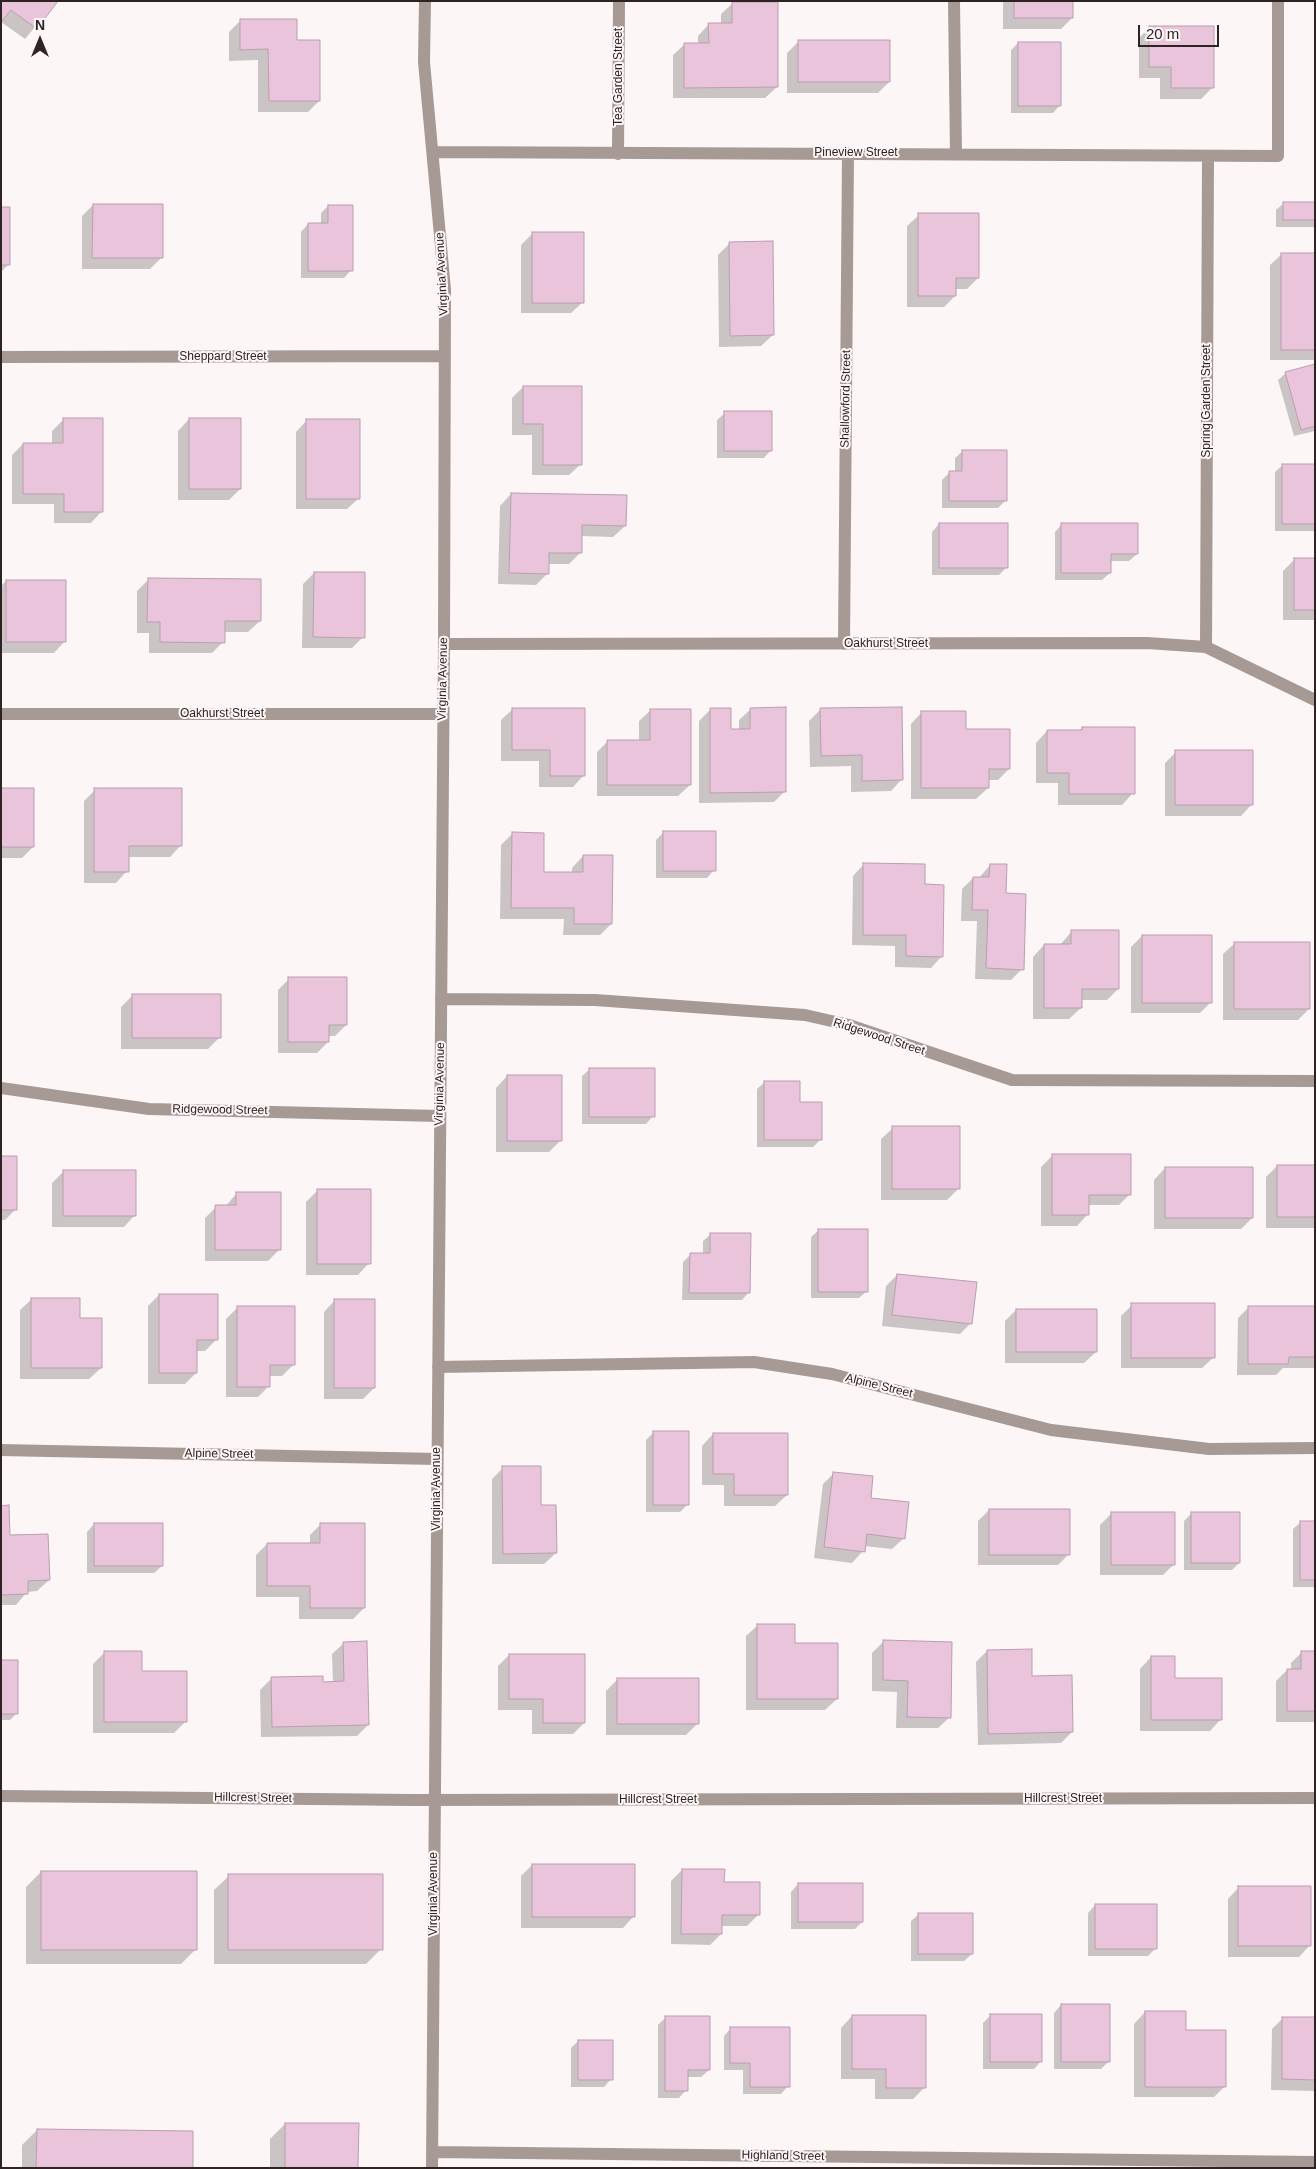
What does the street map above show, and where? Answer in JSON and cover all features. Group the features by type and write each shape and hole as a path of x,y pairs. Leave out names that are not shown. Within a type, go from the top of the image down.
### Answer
{"street":[{"name":"Virginia Avenue","path":"424,1 424,62 434,152 444,290 444,644 432,2168"},
{"name":"Tea Garden Street","path":"618,154 619,1"},
{"path":"954,1 956,154"},
{"name":"Pineview Street","path":"434,152 1278,156 1278,1"},
{"name":"Shallowford Street","path":"844,644 848,153"},
{"name":"Spring Garden Street","path":"1206,647 1208,156"},
{"name":"Sheppard Street","path":"1,357 444,356"},
{"name":"Oakhurst Street","path":"444,644 1147,643 1206,647 1315,700"},
{"name":"Oakhurst Street","path":"1,714 442,714"},
{"name":"Ridgewood Street","path":"440,998 595,1000 805,1015 850,1025 1012,1080 1315,1081"},
{"name":"Ridgewood Street","path":"1,1088 149,1109 439,1116"},
{"name":"Alpine Street","path":"438,1367 754,1362 832,1374 1051,1430 1209,1449 1315,1448"},
{"name":"Alpine Street","path":"1,1450 437,1459"},
{"name":"Hillcrest Street","path":"1,1796 435,1800 1315,1798"},
{"name":"Highland Street","path":"432,2152 1315,2162"}],"building":[{"path":"1,1 58,1 37,29 11,10 1,22"},
{"path":"1014,1 1073,1 1073,18 1014,18"},
{"path":"732,2 778,2 778,87 684,88 684,43 709,43 708,23 732,23"},
{"path":"240,19 297,19 297,40 320,40 320,101 269,101 268,49 240,50"},
{"path":"1149,26 1214,26 1214,88 1171,88 1171,67 1149,67"},
{"path":"798,40 890,40 890,82 798,82"},
{"path":"1018,42 1061,42 1061,106 1018,106"},
{"path":"1283,202 1315,202 1315,220 1283,220"},
{"path":"93,204 163,204 163,258 92,258"},
{"path":"328,205 353,205 353,271 308,271 308,223 328,223"},
{"path":"1,207 10,207 10,265 1,265"},
{"path":"918,213 979,213 979,278 956,278 956,296 918,296"},
{"path":"532,232 584,232 584,303 532,303"},
{"path":"773,241 774,335 730,336 729,242"},
{"path":"1281,253 1315,253 1315,350 1281,350"},
{"path":"1315,364 1315,426 1301,430 1285,372"},
{"path":"523,386 582,386 582,465 543,465 543,424 523,424"},
{"path":"724,411 772,411 772,451 724,451"},
{"path":"63,418 103,418 103,512 64,512 64,494 23,494 23,443 63,443"},
{"path":"189,418 241,418 241,489 189,489"},
{"path":"306,419 360,419 360,499 306,499"},
{"path":"962,450 1007,450 1007,501 949,501 949,471 962,471"},
{"path":"1282,464 1315,464 1315,524 1282,524"},
{"path":"511,493 627,495 626,526 582,525 582,553 549,553 549,574 509,573"},
{"path":"939,523 1008,523 1008,568 939,568"},
{"path":"1061,523 1138,523 1138,554 1111,554 1111,573 1061,573"},
{"path":"1294,558 1315,558 1315,610 1294,610"},
{"path":"314,572 365,572 365,638 313,637"},
{"path":"148,578 261,579 261,621 225,621 225,643 160,642 160,622 147,622"},
{"path":"6,580 66,580 66,642 6,642"},
{"path":"786,707 786,792 710,793 710,708 731,708 731,729 750,729 750,708"},
{"path":"902,707 903,780 862,781 862,755 821,756 820,708"},
{"path":"512,708 585,708 585,776 550,776 550,750 512,750"},
{"path":"650,709 691,709 691,785 607,785 607,740 650,740"},
{"path":"921,711 966,711 966,729 1010,729 1010,769 989,769 989,788 921,788"},
{"path":"1082,727 1135,727 1135,794 1069,794 1069,773 1047,773 1047,730 1082,730"},
{"path":"1175,750 1253,750 1253,805 1175,805"},
{"path":"1,788 34,788 34,847 1,847"},
{"path":"94,788 182,788 182,846 129,846 129,872 94,872"},
{"path":"663,831 716,831 716,871 663,871"},
{"path":"512,832 544,833 544,872 583,872 583,855 613,855 612,924 574,924 574,908 511,908"},
{"path":"863,863 925,864 925,884 944,885 943,957 906,956 906,935 863,935"},
{"path":"990,864 1007,864 1006,893 1026,894 1024,970 986,968 988,910 972,910 973,877 989,877"},
{"path":"1071,930 1119,930 1119,989 1082,989 1082,1008 1044,1008 1044,944 1071,944"},
{"path":"1142,935 1212,935 1212,1003 1142,1003"},
{"path":"1234,942 1310,942 1310,1009 1234,1009"},
{"path":"288,977 347,977 347,1025 329,1025 329,1042 288,1042"},
{"path":"132,994 221,994 221,1038 132,1038"},
{"path":"589,1068 655,1068 655,1117 589,1117"},
{"path":"507,1075 562,1075 562,1141 507,1141"},
{"path":"764,1081 800,1081 800,1102 822,1102 822,1140 764,1140"},
{"path":"892,1126 960,1126 960,1189 892,1189"},
{"path":"1052,1154 1131,1154 1131,1195 1089,1195 1089,1215 1052,1215"},
{"path":"1,1156 17,1156 17,1210 1,1210"},
{"path":"1277,1165 1315,1165 1315,1217 1277,1217"},
{"path":"1165,1167 1253,1167 1253,1218 1165,1218"},
{"path":"63,1170 136,1170 136,1216 63,1216"},
{"path":"317,1189 371,1189 371,1264 317,1264"},
{"path":"236,1192 281,1192 281,1250 215,1250 215,1205 236,1205"},
{"path":"818,1229 868,1229 868,1292 818,1292"},
{"path":"710,1233 751,1233 750,1293 689,1293 690,1253 710,1253"},
{"path":"897,1274 977,1282 972,1324 892,1315"},
{"path":"159,1294 218,1294 218,1340 197,1340 197,1373 159,1373"},
{"path":"31,1298 80,1298 80,1318 102,1318 102,1368 31,1368"},
{"path":"334,1299 375,1299 375,1388 334,1388"},
{"path":"1131,1303 1215,1303 1215,1358 1131,1358"},
{"path":"237,1306 295,1306 295,1365 270,1365 270,1387 237,1387"},
{"path":"1248,1306 1315,1306 1315,1357 1289,1357 1288,1364 1248,1364"},
{"path":"1016,1309 1097,1309 1097,1352 1016,1352"},
{"path":"653,1431 689,1431 689,1505 653,1505"},
{"path":"713,1433 788,1433 788,1495 734,1495 734,1474 713,1474"},
{"path":"502,1466 541,1466 541,1505 556,1505 557,1553 503,1554"},
{"path":"833,1472 873,1476 871,1498 909,1502 905,1539 867,1534 865,1552 824,1547"},
{"path":"9,1505 10,1535 48,1534 50,1580 28,1581 28,1594 1,1595 1,1506"},
{"path":"989,1509 1070,1509 1070,1555 989,1555"},
{"path":"1111,1512 1175,1512 1175,1565 1111,1565"},
{"path":"1191,1512 1240,1512 1240,1563 1191,1563"},
{"path":"1300,1521 1315,1521 1315,1580 1300,1580"},
{"path":"94,1523 163,1523 163,1566 94,1566"},
{"path":"320,1523 365,1523 365,1608 310,1608 310,1586 267,1586 267,1543 320,1543"},
{"path":"757,1624 795,1624 795,1643 838,1643 838,1699 757,1699"},
{"path":"883,1640 952,1642 951,1718 907,1717 908,1681 883,1680"},
{"path":"367,1641 369,1725 272,1727 271,1677 323,1676 323,1682 344,1681 343,1642"},
{"path":"1032,1649 1032,1676 1072,1675 1073,1732 988,1734 987,1650"},
{"path":"104,1651 142,1651 142,1671 187,1671 187,1722 104,1722"},
{"path":"1301,1651 1315,1651 1315,1711 1287,1711 1287,1669 1301,1669"},
{"path":"509,1654 585,1654 585,1723 543,1723 543,1699 509,1699"},
{"path":"1151,1656 1175,1656 1175,1678 1222,1678 1222,1720 1151,1720"},
{"path":"1,1660 18,1660 18,1714 1,1714"},
{"path":"617,1678 699,1678 699,1724 617,1724"},
{"path":"532,1864 635,1864 635,1917 532,1917"},
{"path":"682,1869 725,1869 724,1882 760,1882 760,1915 722,1915 722,1934 681,1934"},
{"path":"41,1871 197,1871 197,1950 41,1950"},
{"path":"228,1874 383,1874 383,1950 228,1950"},
{"path":"798,1883 863,1883 863,1922 798,1922"},
{"path":"1238,1886 1311,1886 1311,1946 1238,1946"},
{"path":"1095,1904 1157,1904 1157,1949 1095,1949"},
{"path":"918,1913 973,1913 973,1954 918,1954"},
{"path":"1061,2004 1110,2004 1110,2062 1061,2062"},
{"path":"1145,2011 1186,2011 1186,2030 1226,2030 1226,2087 1145,2087"},
{"path":"990,2014 1042,2014 1042,2062 990,2062"},
{"path":"852,2015 926,2015 926,2088 886,2088 886,2069 852,2069"},
{"path":"665,2016 710,2016 710,2070 688,2070 688,2091 665,2091"},
{"path":"1282,2017 1315,2017 1315,2080 1282,2079"},
{"path":"730,2027 790,2027 790,2087 750,2087 750,2063 730,2063"},
{"path":"578,2040 613,2040 613,2080 578,2080"},
{"path":"285,2123 359,2123 358,2168 285,2168"},
{"path":"37,2129 193,2131 193,2168 36,2168"}]}
